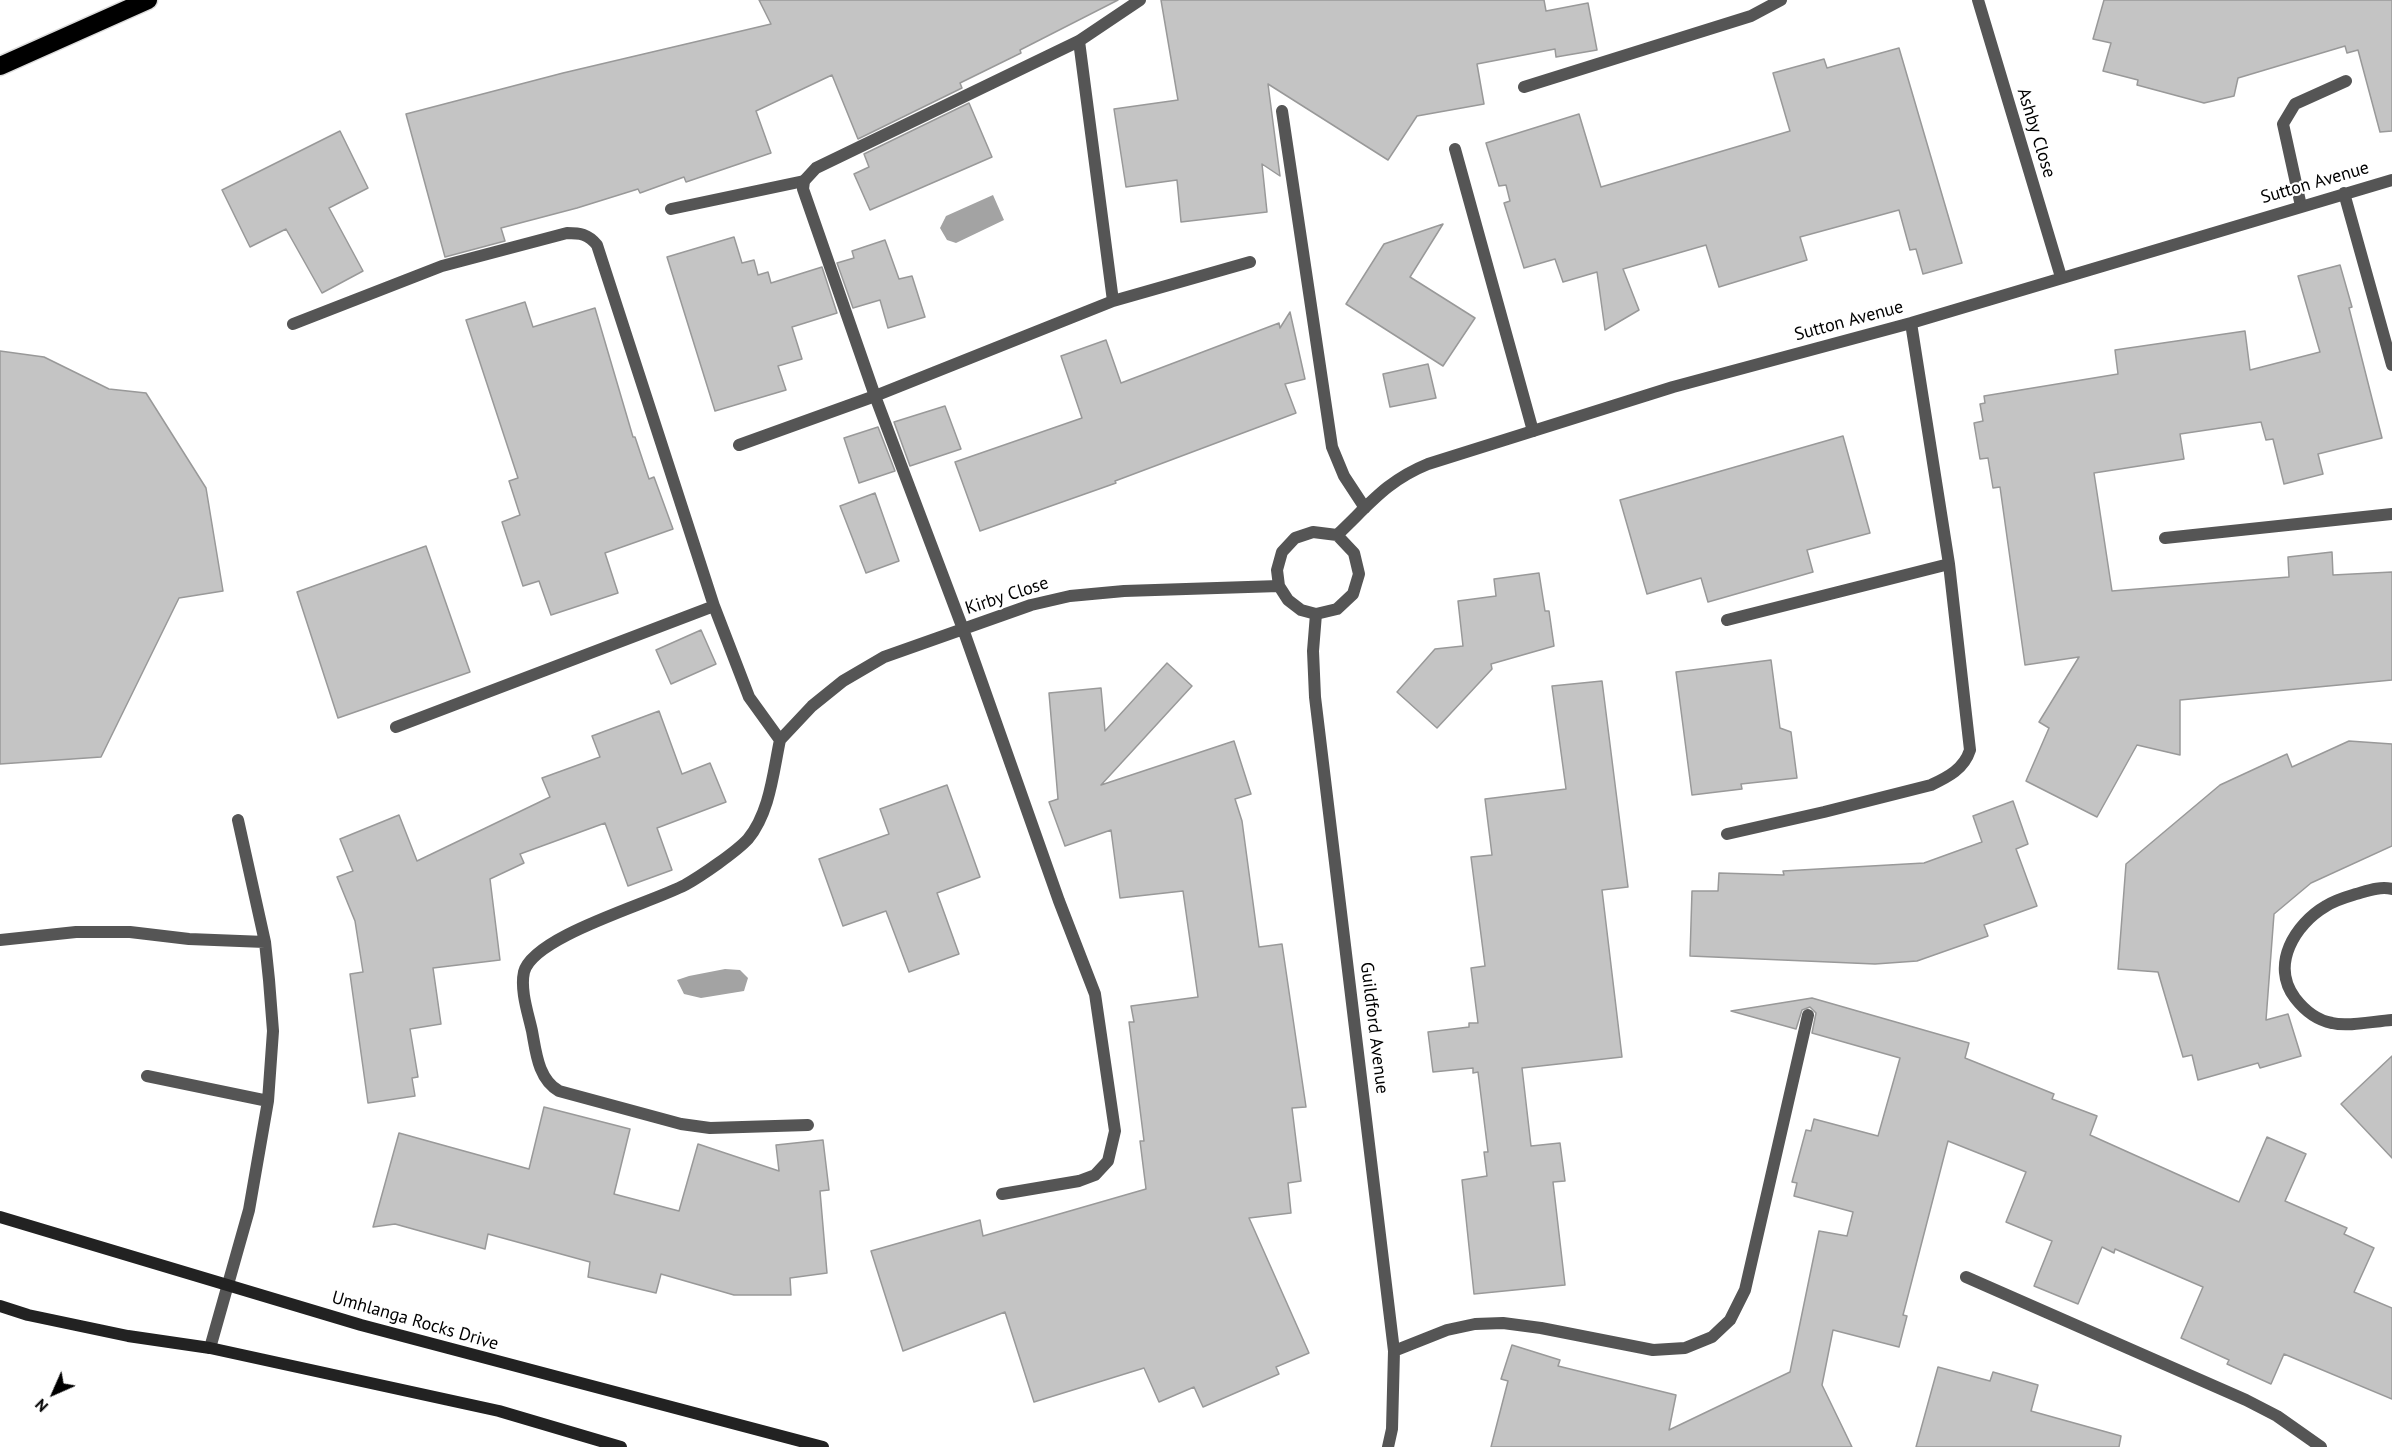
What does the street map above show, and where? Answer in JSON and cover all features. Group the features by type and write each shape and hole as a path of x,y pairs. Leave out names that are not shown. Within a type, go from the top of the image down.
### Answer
{"highway":[{"path":"0,66 148,0"}],"main road":[{"name":"Umhlanga Rocks Drive","path":"0,1217 491,1361 823,1447"},
{"path":"0,1306 28,1316 128,1336 210,1348 499,1411 621,1447"}],"street":[{"path":"671,209 804,181 816,168 1079,41 1140,0"},
{"path":"1524,87 1751,16 1781,0"},
{"name":"Ashby Close","path":"1978,0 2061,277"},
{"path":"1079,41 1113,301"},
{"path":"2301,206 2283,124 2295,104 2346,81"},
{"path":"1282,111 1332,447 1344,476 1365,508"},
{"path":"1455,149 1533,430"},
{"name":"Sutton Avenue","path":"1337,535 1381,491 1403,474 1428,464 1673,387 1911,323 2392,180"},
{"path":"804,181 803,189 875,396 963,629 1059,902 1095,994 1115,1131 1108,1161 1095,1175 1079,1181 1002,1194"},
{"path":"2344,193 2392,365"},
{"path":"293,324 442,266 567,233 579,233 590,237 597,245 714,606 749,697 780,740 765,809 748,838 686,885 552,941 531,958 524,971 523,986 537,1059 543,1076 552,1087 681,1124 701,1126 808,1125"},
{"path":"739,445 875,396 1113,301 1250,262"},
{"path":"1727,834 1931,785 1946,778 1963,765 1970,750 1949,564 1911,323"},
{"path":"2165,538 2392,514"},
{"path":"1313,532 1337,535 1354,553 1359,574 1353,594 1337,609 1316,614 1301,610 1288,600 1279,586 1277,570 1282,552 1295,538 1313,532"},
{"path":"1726,620 1949,564"},
{"name":"Kirby Close","path":"780,740 812,705 843,681 884,657 1031,604 1070,596 1124,591 1279,586"},
{"path":"396,727 714,606"},
{"name":"Guildford Avenue","path":"1316,614 1312,651 1315,697 1394,1351 1392,1429 1388,1447"},
{"path":"210,1348 249,1210 268,1101 273,1031 264,942 238,820"},
{"path":"2392,889 2371,890 2326,906 2298,931 2288,949 2284,964 2285,977 2292,994 2301,1007 2315,1017 2334,1024 2392,1020"},
{"path":"0,940 76,932 119,932 264,942"},
{"path":"1394,1351 1447,1330 1475,1324 1503,1323 1541,1328 1653,1350 1685,1348 1712,1337 1730,1320 1745,1290 1808,1014"},
{"path":"147,1076 268,1101"},
{"path":"1966,1277 2246,1400 2277,1416 2321,1447"}],"shaded area":[{"path":"993,195 1004,220 956,243 947,240 940,228 946,216"},
{"path":"725,969 740,970 748,978 744,991 701,998 684,994 677,980 689,976"}],"building":[{"path":"759,0 1118,0 1020,50 1021,53 960,83 962,88 858,139 832,75 756,111 771,153 686,182 684,177 640,193 638,189 501,228 505,241 445,257 406,114 563,73 771,24"},
{"path":"1161,0 1544,0 1546,11 1588,3 1597,50 1556,57 1555,49 1477,64 1484,104 1417,116 1388,160 1268,84 1280,176 1262,164 1267,212 1181,222 1177,180 1126,187 1114,109 1178,100"},
{"path":"2104,0 2392,0 2392,131 2380,132 2358,50 2347,53 2345,46 2238,78 2234,96 2204,103 2137,85 2138,80 2103,71 2111,43 2093,39"},
{"path":"1899,48 1962,263 1923,274 1916,249 1910,250 1899,210 1800,237 1807,260 1719,287 1706,245 1623,269 1639,310 1605,330 1597,272 1563,282 1555,259 1524,268 1504,203 1510,201 1506,185 1499,186 1486,143 1579,114 1601,187 1790,131 1773,73 1824,59 1827,68"},
{"path":"969,103 992,157 870,210 854,174 869,167 864,154"},
{"path":"340,131 368,188 329,208 363,271 322,293 286,229 250,247 222,190"},
{"path":"1443,224 1410,277 1475,318 1443,366 1346,304 1384,244"},
{"path":"734,237 742,263 754,260 758,275 768,272 771,283 822,267 837,313 792,327 802,359 778,366 786,390 715,411 667,257"},
{"path":"885,240 899,279 912,276 925,317 888,328 880,300 853,308 837,263 854,258 852,251"},
{"path":"2340,265 2382,438 2318,454 2323,474 2284,484 2273,439 2266,440 2261,422 2180,434 2184,459 2094,473 2112,591 2289,577 2288,557 2332,552 2333,575 2392,572 2392,680 2180,700 2180,755 2137,745 2097,817 2026,781 2049,728 2039,722 2079,657 2025,665 2000,487 1993,488 1988,458 1980,459 1974,423 1983,421 1980,404 1985,403 1984,396 2118,374 2115,350 2245,331 2250,370 2320,352 2298,276"},
{"path":"525,302 533,327 595,308 633,437 635,437 649,479 654,477 673,529 605,553 618,593 551,615 539,581 523,586 502,522 520,515 509,481 518,478 466,320"},
{"path":"1290,312 1305,379 1285,384 1296,413 1115,481 1116,483 980,531 955,462 1082,418 1061,356 1106,340 1121,383 1279,323 1280,328"},
{"path":"0,351 44,357 109,389 146,393 206,488 223,591 179,598 101,757 0,764"},
{"path":"1428,364 1436,398 1390,407 1383,374"},
{"path":"945,406 961,449 910,466 894,422"},
{"path":"878,427 895,471 859,483 844,438"},
{"path":"1843,436 1870,533 1807,550 1813,572 1708,602 1701,578 1647,594 1620,500"},
{"path":"875,493 899,561 866,573 840,506"},
{"path":"426,546 470,672 338,718 297,592"},
{"path":"1539,573 1545,611 1549,611 1554,646 1491,664 1492,669 1437,728 1397,692 1435,649 1463,646 1458,601 1496,596 1494,579"},
{"path":"701,630 716,664 671,684 656,650"},
{"path":"1771,660 1780,728 1791,732 1797,778 1741,784 1742,789 1692,795 1676,672"},
{"path":"1167,663 1192,686 1101,785 1234,741 1251,794 1235,799 1242,821 1259,947 1282,944 1306,1107 1292,1108 1301,1181 1288,1183 1291,1213 1249,1218 1309,1353 1276,1367 1279,1374 1203,1407 1194,1387 1159,1402 1144,1368 1034,1402 1005,1312 903,1351 871,1251 980,1220 983,1236 1146,1189 1140,1141 1144,1141 1129,1022 1134,1022 1131,1006 1198,997 1183,891 1120,898 1111,830 1065,846 1049,802 1058,799 1049,693 1101,688 1105,731"},
{"path":"1602,681 1628,887 1602,890 1622,1057 1522,1068 1531,1146 1560,1143 1565,1181 1553,1182 1565,1285 1474,1294 1462,1180 1487,1176 1484,1152 1488,1152 1478,1072 1473,1073 1473,1068 1433,1072 1428,1032 1469,1027 1469,1023 1478,1023 1471,968 1485,966 1471,857 1492,855 1485,799 1566,789 1552,686"},
{"path":"659,711 682,774 710,763 726,802 657,828 672,870 628,886 605,823 520,854 524,863 490,879 500,960 433,968 441,1024 410,1029 418,1077 412,1078 415,1096 368,1103 350,974 363,972 355,921 337,877 353,871 340,839 399,815 417,861 550,797 542,778 600,757 592,736"},
{"path":"2349,741 2392,744 2392,846 2311,883 2274,914 2266,1020 2288,1014 2301,1056 2260,1068 2258,1063 2198,1080 2192,1055 2183,1057 2158,972 2118,969 2126,864 2220,785 2287,754 2292,767"},
{"path":"947,785 980,877 937,893 959,954 909,972 886,911 843,926 819,859 889,834 880,809"},
{"path":"2013,801 2028,844 2016,849 2037,906 1984,925 1988,936 1917,961 1875,964 1690,956 1692,891 1718,891 1719,873 1784,875 1783,871 1924,863 1982,842 1973,816"},
{"path":"1812,998 1969,1043 1965,1058 2054,1094 2052,1099 2097,1116 2090,1135 2239,1202 2267,1137 2306,1154 2285,1201 2347,1228 2344,1234 2374,1248 2354,1292 2392,1308 2392,1399 2284,1354 2271,1384 2227,1364 2229,1360 2181,1338 2203,1287 2115,1249 2114,1253 2102,1247 2078,1304 2034,1286 2052,1241 2006,1222 2026,1172 1948,1141 1903,1315 1907,1316 1899,1347 1833,1330 1822,1385 1852,1447 1491,1447 1508,1381 1501,1379 1512,1345 1560,1360 1558,1366 1676,1395 1669,1430 1790,1372 1819,1231 1847,1236 1853,1212 1794,1196 1797,1183 1792,1182 1806,1130 1811,1131 1814,1119 1878,1136 1900,1058 1812,1033 1816,1013 1810,1007 1802,1010 1796,1029 1731,1011"},
{"path":"2392,1056 2392,1158 2341,1104"},
{"path":"544,1107 630,1129 614,1194 679,1211 698,1144 779,1171 776,1145 823,1140 829,1190 820,1191 827,1273 790,1278 791,1295 734,1295 661,1274 656,1293 588,1277 590,1262 488,1234 485,1249 395,1224 373,1227 399,1133 529,1169"},
{"path":"1938,1367 1990,1381 1993,1372 2038,1385 2031,1411 2121,1436 2119,1447 1916,1447"}]}
